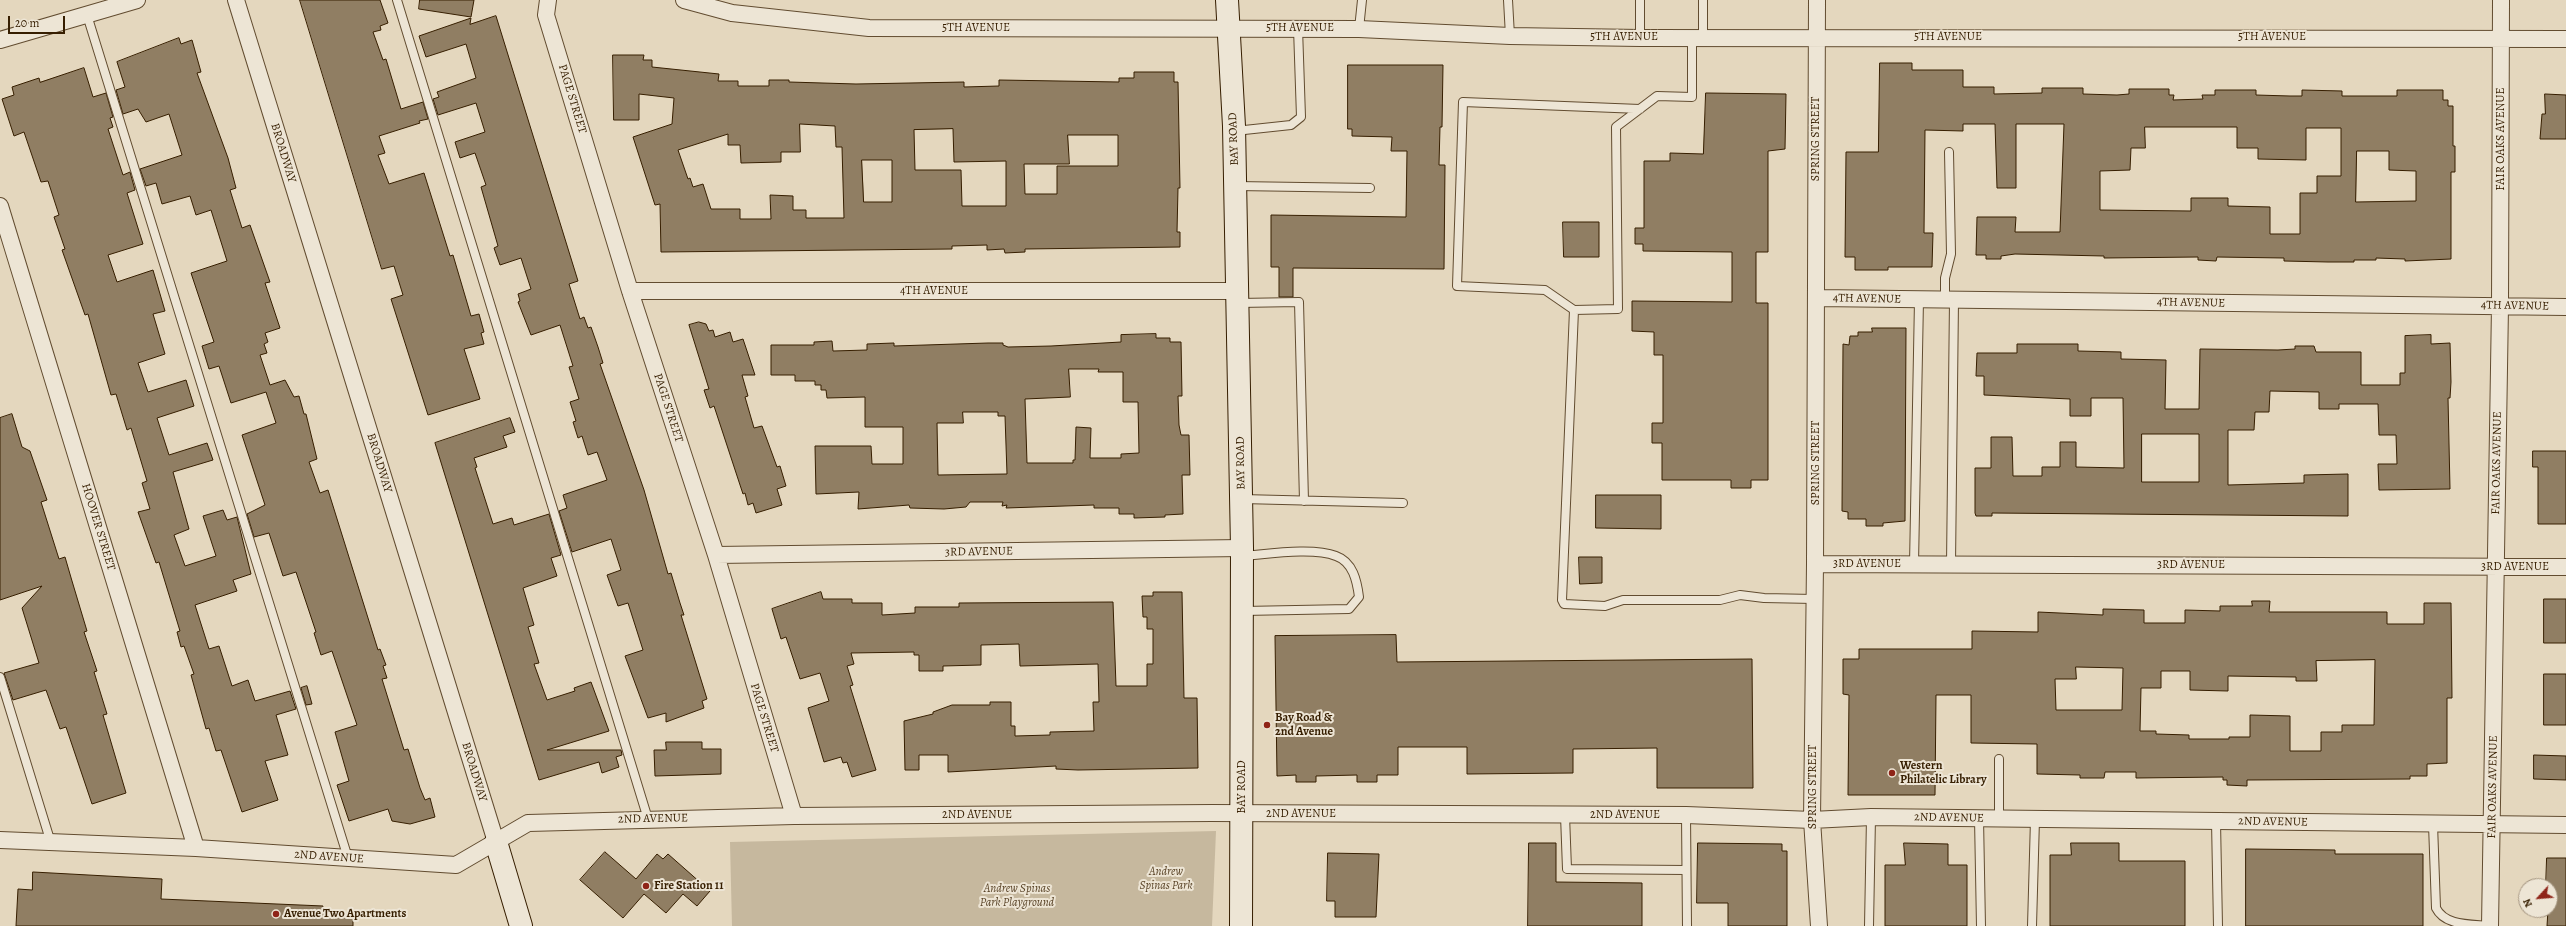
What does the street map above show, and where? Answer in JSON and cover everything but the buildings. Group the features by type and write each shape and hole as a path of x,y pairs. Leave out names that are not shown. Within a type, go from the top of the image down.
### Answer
{"street":[{"path":"0,40 87,15 106,5 137,0"},
{"name":"BROADWAY","path":"236,0 521,926"},
{"name":"PAGE STREET","path":"548,0 546,15 630,291 716,555 794,816"},
{"name":"5TH AVENUE","path":"684,0 732,13 869,28 1360,28 1510,36 1640,38 2566,39"},
{"name":"BAY ROAD","path":"1227,0 1227,28 1234,131 1242,499 1241,926"},
{"name":"SPRING STREET","path":"1817,0 1817,298 1812,820 1819,926"},
{"name":"FAIR OAKS AVENUE","path":"2490,926 2493,824 2495,567 2500,306 2501,0"},
{"name":"HOOVER STREET","path":"0,206 196,848"},
{"name":"4TH AVENUE","path":"630,291 1237,297"},
{"name":"4TH AVENUE","path":"1817,298 2566,307"},
{"name":"3RD AVENUE","path":"716,555 1242,552"},
{"name":"3RD AVENUE","path":"1815,564 2566,567"},
{"name":"2ND AVENUE","path":"0,840 196,848 456,865 528,823 794,816 1242,813 1686,815 1812,820 1871,817 2566,825"}],"lane":[{"path":"397,0 648,819"},
{"path":"1360,28 1362,0"},
{"path":"1508,0 1510,36"},
{"path":"1640,0 1640,38"},
{"path":"1640,109 1463,102 1457,286 1545,290 1574,310 1618,309 1616,127 1640,109 1657,96 1692,97 1703,0"},
{"path":"87,15 348,858"},
{"path":"1234,131 1291,125 1301,117 1298,28"},
{"path":"1949,152 1951,254 1945,278 1950,300 1952,564"},
{"path":"1235,186 1370,188"},
{"path":"1237,297 1299,302 1304,501"},
{"path":"1914,564 1919,300"},
{"path":"1574,310 1562,600 1564,604 1605,606 1623,600 1720,600 1740,595 1814,599"},
{"path":"1242,499 1403,503"},
{"path":"1242,552 1313,552 1336,556 1347,564 1358,581 1359,597 1349,609 1242,611"},
{"path":"0,677 51,842"},
{"path":"1999,759 1999,818"},
{"path":"1565,815 1567,869 1686,870"},
{"path":"1686,815 1687,926"},
{"path":"1869,926 1871,817"},
{"path":"1979,818 1981,926"},
{"path":"2032,926 2035,819"},
{"path":"2216,821 2218,926"},
{"path":"2434,824 2436,908 2440,916 2446,922 2490,926"}],"green space":[{"name":"Andrew Spinas Park","path":"1216,831 1212,926 732,926 730,842"}],"place":[{"name":"Bay Road & 2nd Avenue","path":"1267,725"},
{"name":"Western Philatelic Library","path":"1892,773"},
{"name":"Fire Station 11","path":"646,886"},
{"name":"Avenue Two Apartments","path":"276,914"}],"park label":[{"name":"Andrew Spinas Park Playground","path":"1017,896"}]}
